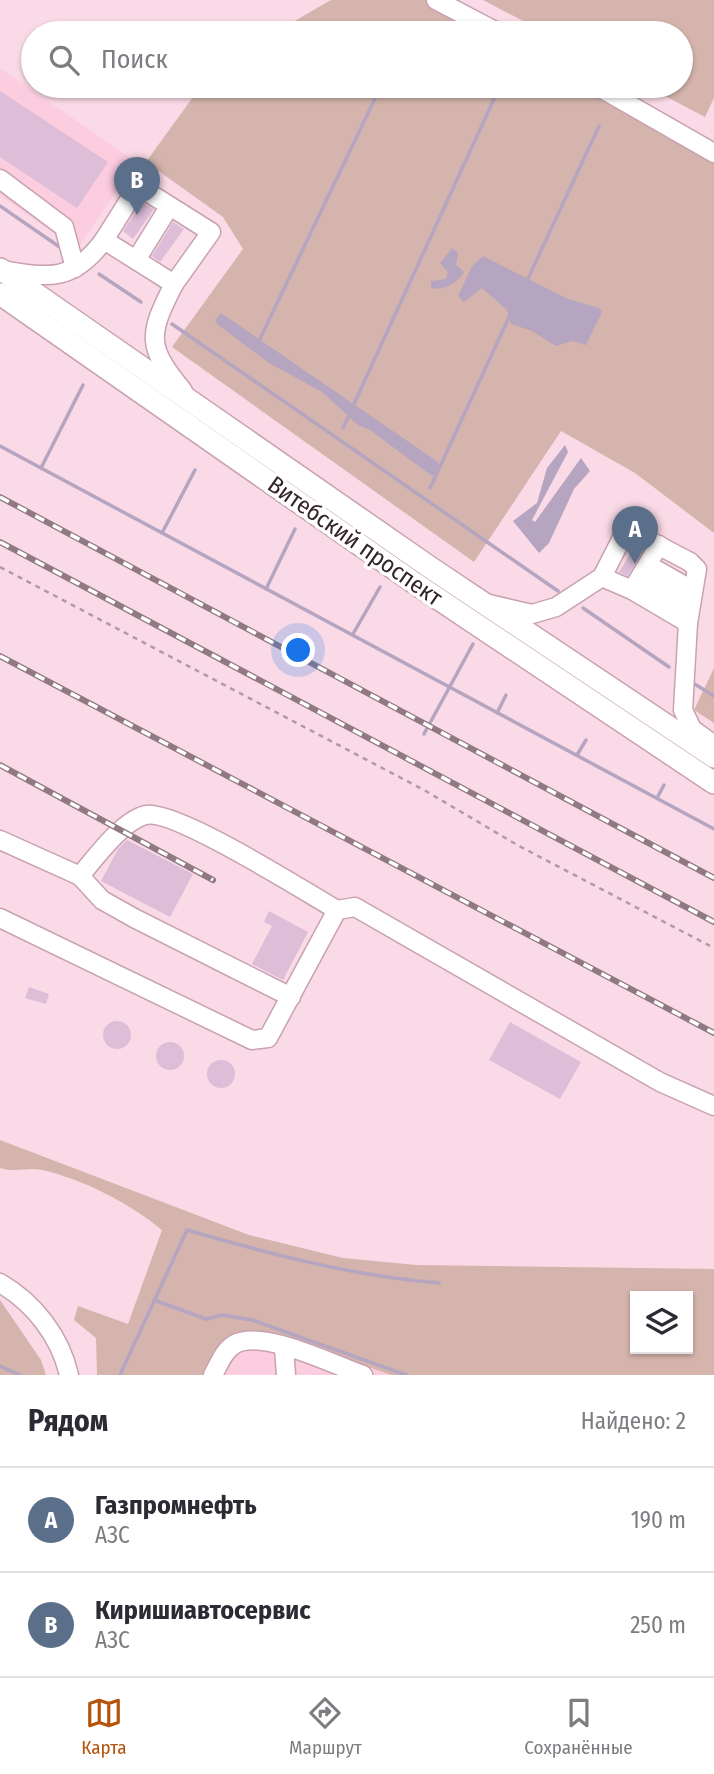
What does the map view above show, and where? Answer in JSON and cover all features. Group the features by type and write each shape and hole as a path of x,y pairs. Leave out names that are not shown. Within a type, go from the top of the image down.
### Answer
{"main road":[{"name":"Витебский проспект","path":"1,269 482,602 714,757"},
{"name":"Витебский проспект","path":"0,294 413,582 714,783"}],"street":[{"path":"436,0 476,21"},
{"path":"618,98 714,153"},
{"path":"0,179 64,227 75,268"},
{"path":"1,269 59,276 75,268 95,253 138,186 211,232 174,284 157,320 156,352 159,362 192,402"},
{"path":"136,260 169,206"},
{"path":"104,240 174,284"},
{"path":"482,602 532,614 543,613 588,589 602,577 623,536 631,531 690,562 697,569 690,607 684,716 692,729 714,745"},
{"path":"640,578 659,545"},
{"path":"602,577 640,578 690,607"},
{"path":"640,578 690,607"},
{"path":"80,876 121,830 146,815 168,817 273,872 337,910 355,907 660,1082 714,1106"},
{"path":"0,839 80,876 102,900 206,956 291,997"},
{"path":"0,918 252,1040 268,1038 337,910"},
{"path":"0,1283 13,1291 44,1321 63,1353 69,1375"},
{"path":"213,1375 223,1355 236,1343 273,1342 363,1375"},
{"path":"284,1346 286,1375"}],"path":[{"path":"0,567 424,790 519,846 714,948"}],"shaded area":[{"path":"331,0 429,0 467,21 295,21"},
{"path":"483,0 714,0 714,98 705,117 669,98 693,98 693,21 523,21"},
{"path":"0,68 21,83 21,98 43,98 136,162 77,249 0,196"},
{"path":"192,98 605,98 714,159 714,533 635,473 561,431 474,562 172,347 243,249 223,217 146,162"},
{"path":"452,248 458,253 456,265 464,272 450,285 431,288 431,281 446,279 448,272 440,263"},
{"path":"483,256 568,299 599,308 602,312 586,345 572,341 556,346 532,331 511,324 507,310 482,288 464,302 458,296 472,266"},
{"path":"221,313 438,462 439,470 432,476 370,430 358,425 322,392 269,363 217,324 215,320"},
{"path":"565,445 568,452 532,520 535,522 581,458 590,471 574,489 549,543 539,553 513,521 537,503 547,468"},
{"path":"714,668 714,723 694,710"},
{"path":"0,1140 249,1235 343,1258 416,1265 714,1269 714,1375 391,1375 280,1335 258,1334 206,1375 97,1375 96,1338 74,1320 78,1306 128,1324 162,1230 121,1202 90,1186 42,1170 0,1168"},
{"path":"0,1300 41,1360 46,1375 0,1375"},
{"path":"258,1334 280,1335 391,1375 206,1375"}],"building":[{"path":"0,91 108,162 77,208 0,157"},
{"path":"142,202 154,209 133,239 123,231"},
{"path":"173,222 184,229 160,262 152,256"},
{"path":"635,546 643,550 628,576 619,572"},
{"path":"127,840 193,874 170,917 101,881 118,849"},
{"path":"269,911 308,932 283,980 252,964 272,926 264,922"},
{"path":"29,987 49,994 46,1004 25,998"},
{"path":"117,1021 127,1025 131,1035 127,1045 117,1049 107,1045 103,1035 107,1025"},
{"path":"510,1022 581,1062 560,1099 489,1060"},
{"path":"170,1042 180,1046 184,1056 180,1066 170,1070 160,1066 156,1056 160,1046"},
{"path":"221,1060 231,1064 235,1074 231,1084 221,1088 211,1084 207,1074 211,1064"}],"waterway":[{"path":"258,343 375,98"},
{"path":"343,428 494,98"},
{"path":"526,283 599,126"},
{"path":"0,206 64,250"},
{"path":"99,274 141,302"},
{"path":"430,488 510,315"},
{"path":"172,324 558,591"},
{"path":"41,468 83,385"},
{"path":"0,446 714,829"},
{"path":"162,533 195,470"},
{"path":"266,589 295,529"},
{"path":"353,634 380,587"},
{"path":"583,608 669,667"},
{"path":"424,734 473,644"},
{"path":"693,683 714,696"},
{"path":"497,713 506,695"},
{"path":"577,755 586,740"},
{"path":"657,798 664,785"},
{"path":"120,1375 187,1230 312,1263 439,1283"},
{"path":"154,1300 206,1319 223,1315 252,1320 406,1375"},
{"path":"0,1366 20,1375"}],"railway":[{"path":"0,497 714,878"},
{"path":"0,542 714,922"},
{"path":"0,656 714,1033"},
{"path":"0,765 213,880"}],"place":[{"name":"Киришиавтосервис","path":"137,215"},
{"name":"Газпромнефть","path":"635,564"}]}
